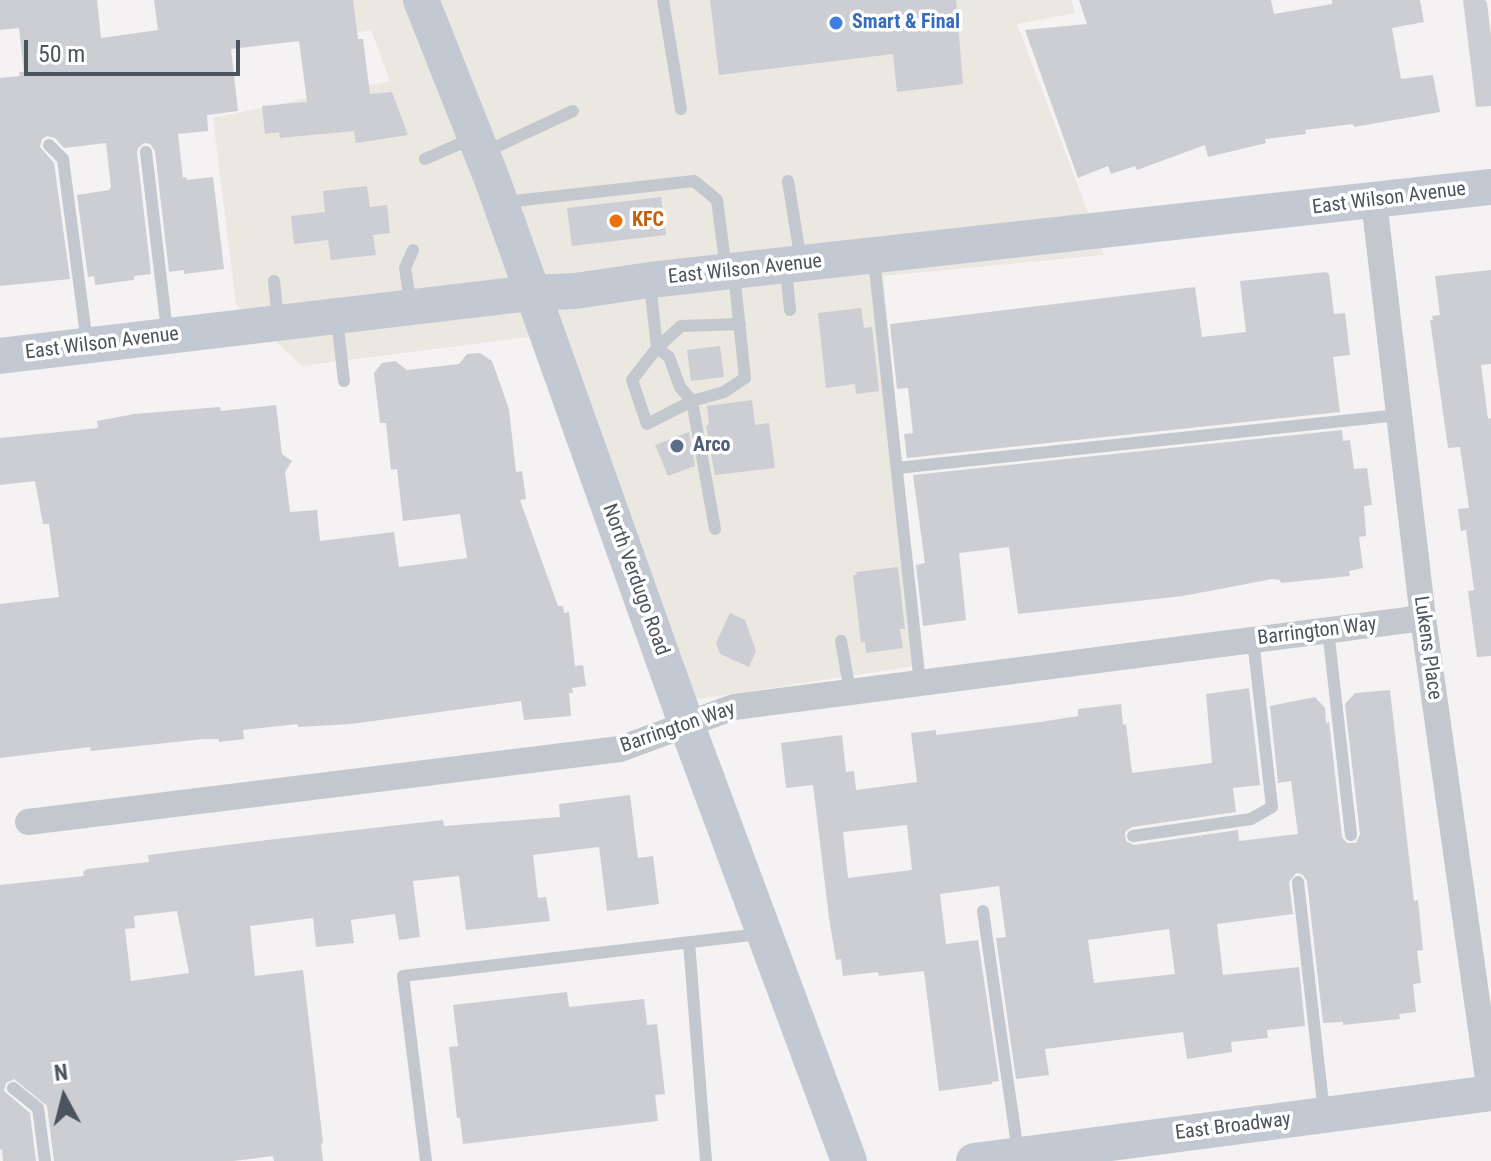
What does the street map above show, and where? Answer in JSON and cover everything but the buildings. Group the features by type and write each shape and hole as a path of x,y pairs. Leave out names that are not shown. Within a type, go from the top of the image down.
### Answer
{"main road":[{"name":"North Verdugo Road","path":"421,0 479,145 686,723 849,1161"},
{"name":"East Wilson Avenue","path":"0,356 531,293 575,291 650,280 1491,187"},
{"name":"East Broadway","path":"974,1161 1490,1093"}],"street":[{"name":"Lukens Place","path":"1374,201 1423,618 1490,1093"},
{"name":"Barrington Way","path":"28,822 620,749 734,707 1423,618"}],"lane":[{"path":"663,0 681,109"},
{"path":"425,159 479,145 573,111"},
{"path":"49,145 63,159 87,345"},
{"path":"146,152 167,336"},
{"path":"500,203 694,181 717,200 740,324 745,378 724,392 692,401 647,424 632,380 657,348 681,326 740,324"},
{"path":"788,181 794,265 790,310"},
{"path":"411,307 405,268 413,250"},
{"path":"874,256 920,683"},
{"path":"650,280 657,348 669,357 680,387 692,401 715,529"},
{"path":"274,281 279,323"},
{"path":"336,316 344,381"},
{"path":"897,468 1399,415"},
{"path":"1328,630 1351,835"},
{"path":"1133,836 1251,819 1272,807 1253,640"},
{"path":"841,641 850,691"},
{"path":"1298,882 1325,1115"},
{"path":"983,911 1018,1155"},
{"path":"426,1161 403,976 764,933"},
{"path":"689,942 706,1161"},
{"path":"13,1088 38,1108 45,1161"}],"shaded area":[{"path":"206,0 1071,0 1075,13 1017,24 1104,255 883,276 922,665 665,704 536,336 302,366 236,304 213,118 390,81 371,30 296,42 277,23"}],"place":[{"name":"Smart & Final","path":"836,23"},
{"name":"KFC","path":"616,221"},
{"name":"Arco","path":"677,446"}]}
